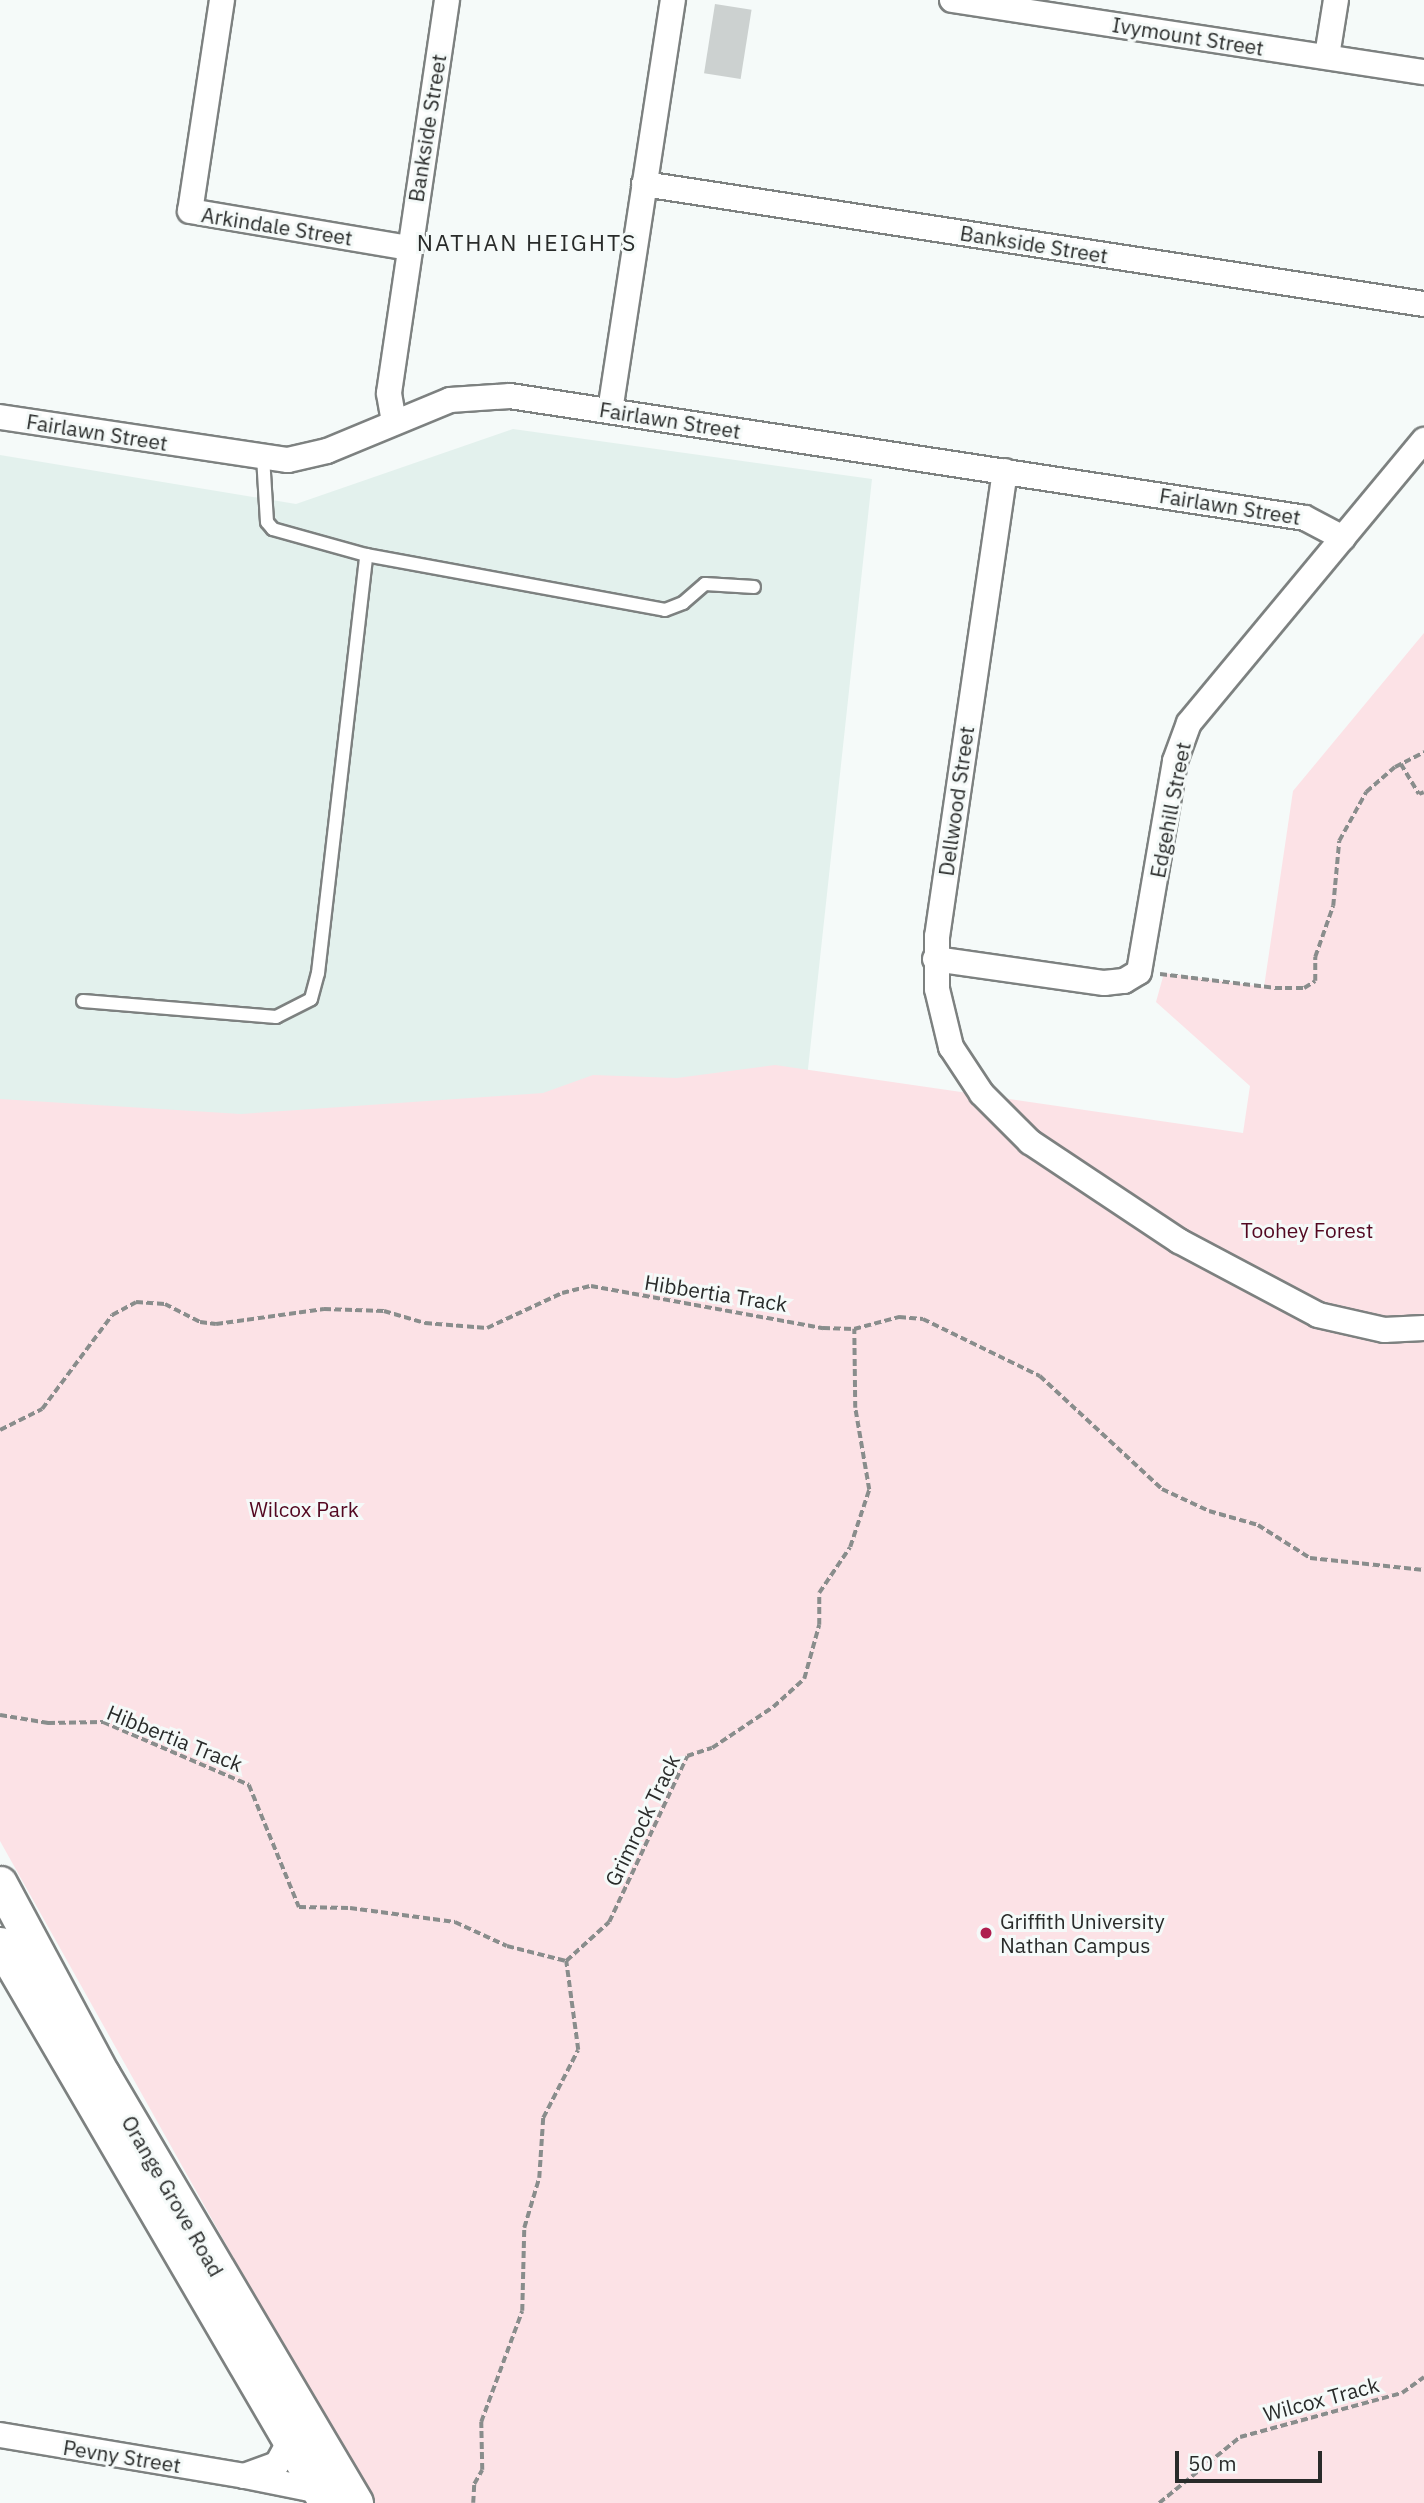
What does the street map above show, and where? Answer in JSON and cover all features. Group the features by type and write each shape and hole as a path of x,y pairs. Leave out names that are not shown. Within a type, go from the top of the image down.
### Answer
{"main road":[{"name":"Orange Grove Road","path":"0,1883 108,2085 356,2503"},
{"name":"Orange Grove Road","path":"0,1944 323,2497"}],"street":[{"name":"Arkindale Street","path":"222,0 190,211 409,248"},
{"name":"Bankside Street","path":"394,422 388,393 447,0"},
{"path":"610,411 673,0"},
{"name":"Ivymount Street","path":"952,0 1424,72"},
{"path":"1327,56 1336,0"},
{"name":"Bankside Street","path":"644,184 1424,304"},
{"name":"Fairlawn Street","path":"0,417 263,457 306,458 450,400 489,394 1305,518 1343,538"},
{"name":"Edgehill Street","path":"1139,972 1181,740 1189,723 1424,440"},
{"name":"Dellwood Street","path":"1005,471 935,959 937,989 951,1047 965,1072 1001,1115 1083,1180 1180,1241 1277,1294 1346,1324 1384,1330 1424,1328"},
{"path":"935,959 1104,983 1124,981 1139,972"},
{"name":"Pevny Street","path":"0,2435 244,2476 254,2482 323,2497"},
{"path":"244,2476 276,2464 290,2441"}],"lane":[{"path":"263,457 267,522 273,529 366,555 666,610 683,603 705,584 754,587"},
{"path":"83,1001 276,1017 311,999 318,973 366,555"}],"path":[{"path":"1139,972 1275,988 1304,988 1315,981 1315,957 1333,906 1339,841 1366,792 1401,764 1424,752"},
{"path":"1401,764 1419,794 1424,792"},
{"name":"Hibbertia Track","path":"0,1430 42,1409 112,1315 136,1302 165,1304 200,1322 216,1324 324,1309 384,1311 425,1323 487,1328 562,1293 591,1286 854,1329 899,1317 923,1320 1040,1376 1162,1489 1209,1511 1258,1525 1310,1558 1424,1570"},
{"name":"Grimrock Track","path":"566,1961 609,1922 687,1756 712,1748 752,1721 804,1679 819,1625 819,1593 850,1547 869,1490 855,1408 854,1329"},
{"name":"Hibbertia Track","path":"0,1715 48,1723 103,1722 249,1786 299,1907 350,1908 455,1922 507,1946 566,1961"},
{"path":"473,2503 474,2484 482,2470 481,2422 522,2311 524,2228 540,2178 543,2118 578,2050 566,1961"},
{"name":"Wilcox Track","path":"1159,2503 1240,2437 1402,2393 1424,2377"}],"shaded area":[{"path":"513,429 872,479 808,1069 781,1272 1424,2503 0,1154 0,455 296,504"}],"green space":[{"path":"1424,633 1424,2503 371,2503 0,1841 0,1099 241,1114 543,1093 593,1075 677,1078 775,1065 1243,1133 1250,1086 1156,1002 1164,973 1264,987 1293,791"}],"building":[{"path":"715,4 752,10 741,79 704,73"}],"place":[{"name":"Griffith University Nathan Campus","path":"986,1933"}],"district":[{"name":"NATHAN HEIGHTS","path":"527,242"}],"park label":[{"name":"Toohey Forest","path":"1307,1230"},
{"name":"Wilcox Park","path":"304,1509"}]}
